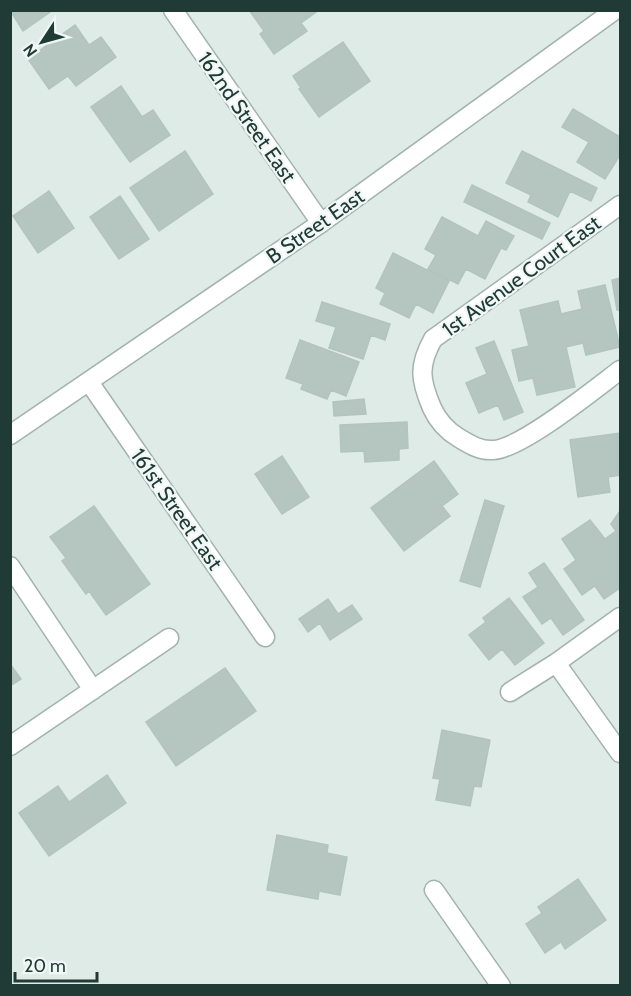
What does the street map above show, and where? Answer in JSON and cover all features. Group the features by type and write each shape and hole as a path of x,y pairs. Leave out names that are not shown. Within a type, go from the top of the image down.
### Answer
{"street":[{"name":"162nd Street East","path":"173,10 321,223"},
{"name":"B Street East","path":"10,435 321,223 615,10"},
{"name":"1st Avenue Court East","path":"621,205 433,339 425,353 421,367 422,380 433,410 448,431 474,447 493,450 512,446 534,433 621,370"},
{"name":"161st Street East","path":"89,382 265,637"},
{"path":"10,566 93,690"},
{"path":"510,692 621,617"},
{"path":"10,746 169,638"},
{"path":"556,663 621,753"},
{"path":"434,890 501,986"}],"building":[{"path":"10,10 53,10 23,31"},
{"path":"249,10 319,10 301,23 307,31 274,54 260,34 264,31"},
{"path":"75,25 89,45 101,37 116,57 76,86 68,76 49,89 28,59"},
{"path":"343,42 370,81 319,117 299,89 301,88 293,76"},
{"path":"121,86 142,117 153,110 170,135 130,162 91,107"},
{"path":"573,109 620,137 620,155 605,179 577,162 589,142 562,127"},
{"path":"185,151 213,194 159,231 130,188"},
{"path":"522,151 597,188 591,201 570,191 558,217 528,202 531,195 506,183"},
{"path":"472,185 550,223 542,239 464,202"},
{"path":"49,191 74,228 38,253 13,216"},
{"path":"120,196 149,239 119,259 90,217"},
{"path":"442,217 478,236 486,221 514,236 506,250 501,248 485,279 466,269 458,284 428,269 436,255 425,249"},
{"path":"393,253 449,281 433,313 416,304 409,318 380,304 385,293 376,288"},
{"path":"620,278 620,310 617,310 612,280"},
{"path":"605,285 620,347 586,355 583,343 566,347 575,387 537,395 533,378 519,381 512,350 529,346 520,310 558,301 561,314 582,309 578,291"},
{"path":"322,302 390,324 385,340 371,335 363,359 329,348 336,327 316,321"},
{"path":"300,340 359,362 346,396 331,390 327,399 301,389 303,384 286,378"},
{"path":"494,341 523,412 504,420 498,405 479,413 466,383 487,374 476,348"},
{"path":"364,399 366,414 334,416 333,402"},
{"path":"407,422 408,448 399,449 399,460 365,462 364,451 341,452 340,425"},
{"path":"620,433 620,475 608,477 610,492 578,497 570,440"},
{"path":"282,456 309,497 282,514 255,474"},
{"path":"434,461 458,494 442,506 450,516 404,551 371,508"},
{"path":"485,500 504,506 480,587 460,581"},
{"path":"94,506 150,584 106,615 89,591 86,594 62,561 66,558 50,537"},
{"path":"620,511 620,588 604,599 595,586 582,595 564,569 576,560 562,539 590,520 605,539 616,531 611,524"},
{"path":"544,563 584,620 563,635 551,618 542,624 523,597 538,587 529,573"},
{"path":"509,598 544,643 515,665 502,649 489,660 469,635 486,622 483,618"},
{"path":"328,599 338,614 352,605 362,619 330,640 320,623 308,632 299,619"},
{"path":"10,664 21,679 10,686"},
{"path":"225,668 256,711 176,766 146,722"},
{"path":"442,730 490,740 481,787 474,786 470,806 436,800 440,779 433,778"},
{"path":"107,775 126,803 49,856 19,813 58,786 69,802"},
{"path":"277,835 328,845 327,853 347,857 340,895 319,891 318,899 267,890"},
{"path":"578,879 606,920 565,949 561,942 545,953 526,924 542,913 538,907"}]}
